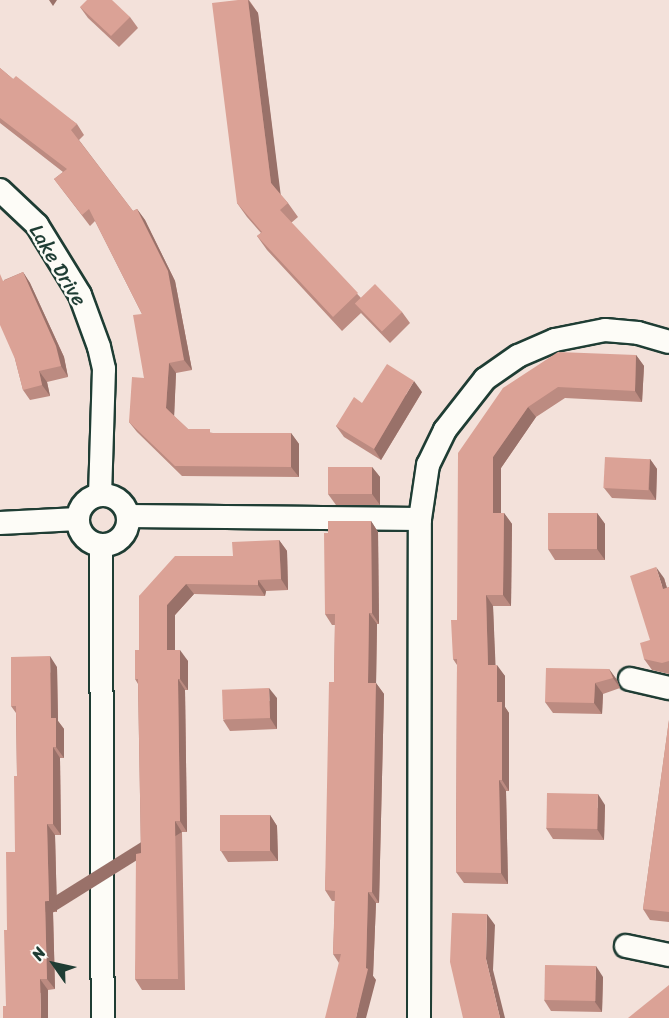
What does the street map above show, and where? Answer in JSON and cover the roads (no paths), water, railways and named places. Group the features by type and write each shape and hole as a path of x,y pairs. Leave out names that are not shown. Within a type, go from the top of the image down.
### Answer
{"street":[{"name":"Lake Drive","path":"0,190 37,225 80,295 99,347 104,369 100,495"},
{"path":"419,1018 420,519 428,465 445,430 485,379 518,356 555,340 604,330 638,333 669,342"},
{"path":"100,495 118,500 128,516 125,533 118,542 100,546 84,537 78,519 84,503 100,495"},
{"path":"128,516 420,519"},
{"path":"0,523 78,519"},
{"path":"100,546 103,1018"},
{"path":"630,679 669,688"},
{"path":"626,946 669,955"}]}
